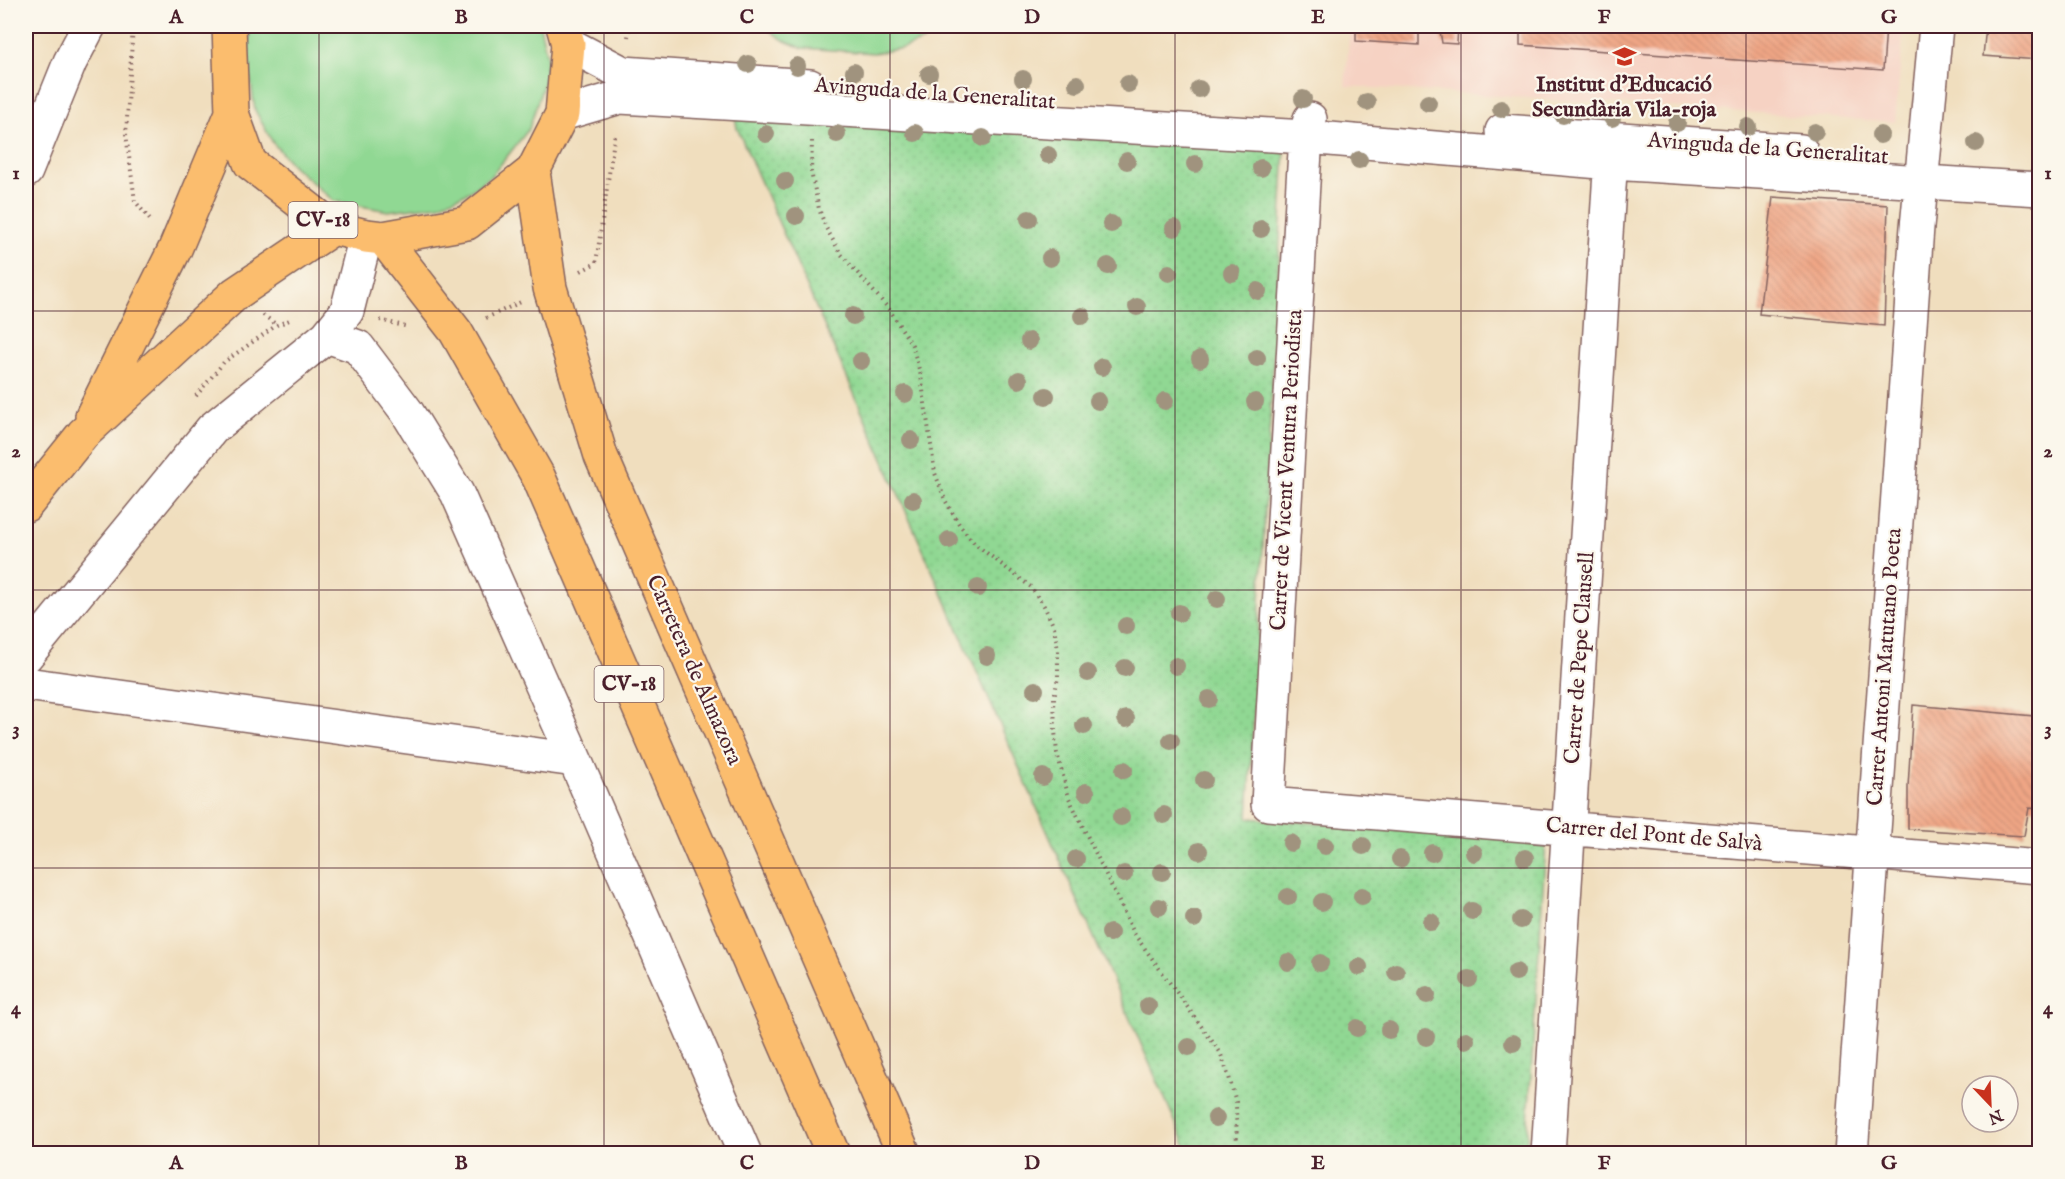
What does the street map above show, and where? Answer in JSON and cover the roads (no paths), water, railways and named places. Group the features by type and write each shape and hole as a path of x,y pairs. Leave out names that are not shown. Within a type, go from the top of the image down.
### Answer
{"main road":[{"name":"CV-18","path":"229,26 232,113 250,163 333,228 375,237 467,223 533,171 562,114 566,35"},
{"path":"83,434 175,249 232,113"},
{"name":"Carretera de Almazora","path":"533,171 550,288 601,456 904,1154"},
{"path":"26,505 83,434 235,294 333,228"},
{"name":"CV-18","path":"375,237 456,332 539,478 833,1154"}],"street":[{"name":"Carrer Antoni Matutano Poeta","path":"1851,1154 1922,170 1936,26"},
{"path":"26,171 70,62 90,32"},
{"name":"Avinguda de la Generalitat","path":"566,35 623,73 1308,128 1922,170 2040,189"},
{"name":"Avinguda de la Generalitat","path":"562,114 620,97 1308,128"},
{"name":"Carrer de Vicent Ventura Periodista","path":"1268,804 1308,128"},
{"name":"Carrer de Pepe Clausell","path":"1548,1154 1612,150"},
{"name":"Avinguda de la Generalitat","path":"1922,170 2040,166"},
{"path":"26,656 212,429 327,336 347,311 375,237"},
{"path":"327,336 358,348 407,412 457,493 746,1154"},
{"path":"26,684 575,760"},
{"name":"Carrer del Pont de Salvà","path":"1268,804 2040,867"}],"place":[{"name":"Institut d'Educació Secundària Vila-roja","path":"1624,56"}]}
